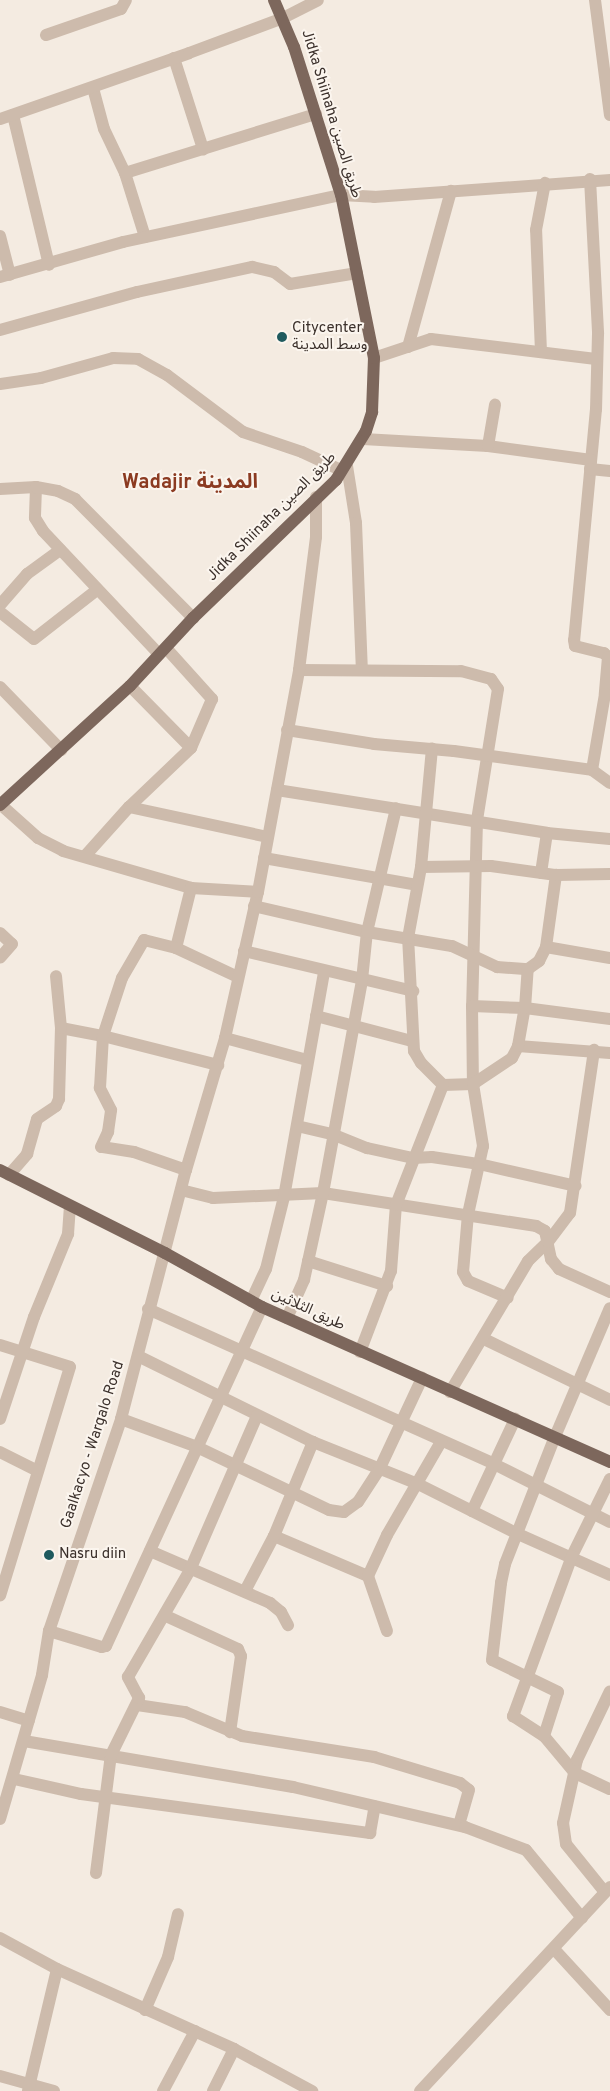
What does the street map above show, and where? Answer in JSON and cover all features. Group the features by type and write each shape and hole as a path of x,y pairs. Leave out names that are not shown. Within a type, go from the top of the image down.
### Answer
{"main road":[{"name":"Jidka Shiinaha طريق الصين","path":"0,804 130,686 193,618 345,469 363,439 372,412 374,358 357,273 340,195 316,114 274,0"},
{"name":"طريق الثلاثين","path":"5,1172 70,1208 165,1253 257,1304 360,1352 515,1419 554,1439 610,1462"}],"street":[{"path":"46,35 121,9 126,0"},
{"path":"0,119 93,88 282,18 318,0"},
{"path":"595,0 610,115"},
{"path":"174,58 202,149"},
{"path":"93,88 104,129 125,173 146,237"},
{"path":"125,173 316,114"},
{"path":"13,115 49,265"},
{"path":"590,179 598,334 596,408 574,640 575,646 604,653 608,657 605,730 592,770"},
{"path":"0,236 5,276 146,237 340,195 374,197 590,179 610,180"},
{"path":"541,352 536,230 545,183"},
{"path":"408,346 451,191"},
{"path":"0,330 137,292 252,267 274,272 290,284 357,273"},
{"path":"374,358 431,339 596,359"},
{"path":"0,384 41,378 113,358 138,359 166,375 243,432 345,469 356,523 362,670"},
{"path":"488,446 495,405"},
{"path":"363,439 488,446 590,464 610,471"},
{"path":"36,487 35,518 60,550 97,590 212,699 191,748 129,807 85,856"},
{"path":"0,489 36,487 58,491 76,499 193,618"},
{"name":"Gaalkacyo - Wargalo Road","path":"0,1816 14,1779 42,1676 49,1631 121,1419 148,1309 225,1038 258,892 299,670 316,537 316,497"},
{"path":"0,605 26,574 60,550"},
{"path":"0,612 34,639 97,590"},
{"path":"299,670 461,671 491,679 498,689 477,820 477,865 472,956 473,1084 483,1138 468,1214 464,1276 468,1281 508,1298"},
{"path":"130,686 191,748"},
{"path":"0,687 61,750"},
{"path":"287,730 374,744 432,749 592,770 610,783"},
{"path":"432,749 424,813 421,867 408,938 413,991 412,1041 421,1063 444,1085 473,1084 506,1064 518,1046 525,1008 528,969"},
{"path":"277,790 477,820 547,833 610,838"},
{"path":"0,804 38,838 63,851 191,888 258,892"},
{"path":"129,807 268,837"},
{"path":"287,1318 304,1280 323,1193 332,1134 362,980 367,932 381,879 396,808"},
{"path":"541,873 547,833"},
{"path":"264,858 417,885"},
{"path":"421,867 477,865 556,875 610,874"},
{"path":"254,906 367,932 452,946 497,967 528,969 539,962 546,947 556,875"},
{"path":"176,948 191,888"},
{"path":"0,933 12,944 0,958"},
{"path":"186,1170 134,1152 100,1147 108,1132 110,1110 100,1088 103,1036 122,978 138,945 150,939 176,948 238,977"},
{"path":"546,947 610,958"},
{"path":"244,951 324,972 413,991"},
{"path":"49,1631 102,1648 106,1646 197,1447 223,1399 257,1304 284,1197 324,972"},
{"path":"5,1172 26,1154 37,1119 56,1106 58,1099 61,1028 56,976"},
{"path":"472,1006 525,1008 610,1020"},
{"path":"316,1016 412,1041"},
{"path":"61,1028 103,1036 218,1066"},
{"path":"225,1038 307,1060"},
{"path":"518,1046 594,1050 610,1053"},
{"path":"450,1392 484,1339 528,1261 548,1242 570,1213 576,1186 594,1050"},
{"path":"360,1352 387,1286 396,1205 413,1158 444,1085"},
{"path":"297,1126 332,1134 367,1148 413,1158 432,1156 479,1164 576,1186"},
{"path":"181,1190 213,1198 284,1197 323,1193 536,1226 545,1231 551,1260 559,1269 610,1292"},
{"path":"0,1419 34,1318 68,1234 70,1208"},
{"path":"308,1261 387,1286"},
{"path":"544,1736 558,1692 492,1660 491,1654 501,1583 554,1439 604,1337 610,1308"},
{"path":"148,1309 242,1348 400,1424 496,1465 610,1522"},
{"path":"484,1339 610,1400"},
{"path":"0,1345 70,1367 0,1596"},
{"path":"138,1356 313,1442 418,1484 518,1534 572,1556 610,1575"},
{"path":"121,1419 197,1447 236,1464 329,1510 344,1512 358,1502 379,1470 422,1378"},
{"path":"96,1873 103,1796 111,1755 137,1705 138,1693 128,1677 166,1616 190,1570 257,1416"},
{"path":"472,1511 496,1465 515,1419"},
{"path":"245,1591 274,1536 313,1442"},
{"path":"387,1631 368,1576 387,1535 441,1442"},
{"path":"0,1452 38,1471"},
{"path":"610,1479 572,1556 526,1676 513,1716 544,1736 575,1773 610,1790"},
{"path":"274,1536 368,1576"},
{"path":"150,1551 190,1570 245,1591 282,1612 288,1625"},
{"path":"166,1616 238,1649 241,1656 230,1732"},
{"path":"420,2091 529,1971 554,1949 607,1889 566,1844 562,1834 582,1746 610,1691"},
{"path":"137,1705 185,1712 230,1732 374,1757 460,1783 469,1790 459,1825"},
{"path":"0,1712 29,1721"},
{"path":"24,1742 265,1782 459,1825 526,1850 582,1918"},
{"path":"14,1779 103,1796 370,1833 375,1806"},
{"path":"145,2010 168,1957 178,1914"},
{"path":"0,1938 57,1969 234,2049 312,2091"},
{"path":"554,1949 610,2010"},
{"path":"28,2088 57,1969"},
{"path":"163,2091 195,2031"},
{"path":"213,2091 234,2049"},
{"path":"0,2076 28,2088 54,2091"}],"place":[{"name":"Citycenter وسط المدينة","path":"282,337"},
{"name":"Nasru diin","path":"49,1555"}],"district":[{"name":"Wadajir المدينة","path":"190,483"}]}
